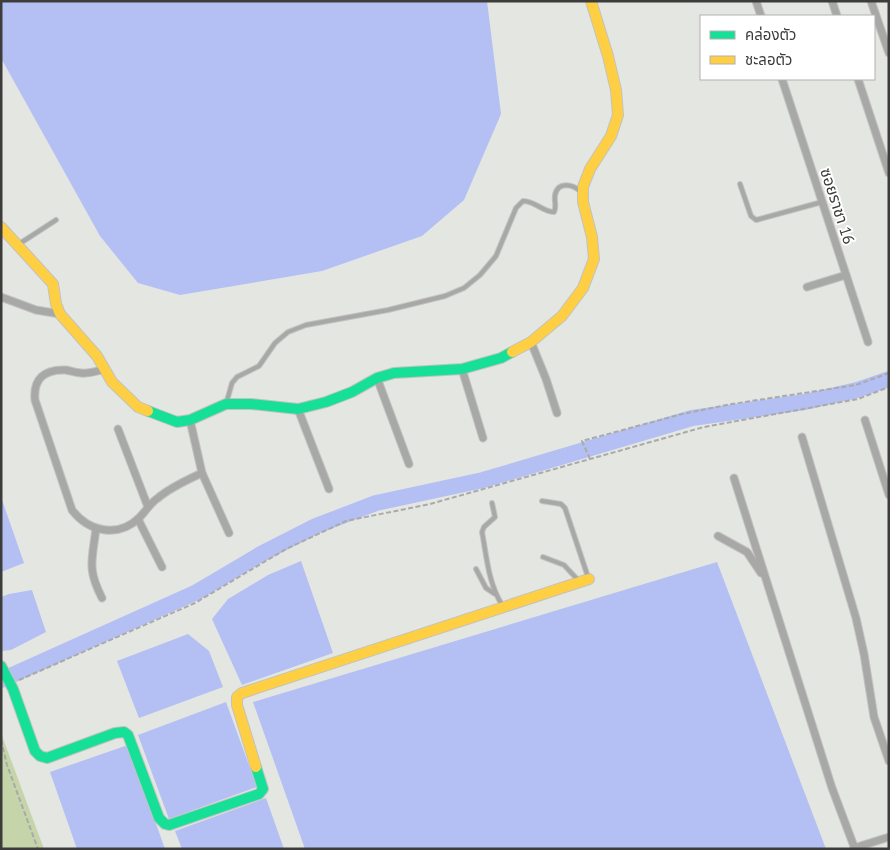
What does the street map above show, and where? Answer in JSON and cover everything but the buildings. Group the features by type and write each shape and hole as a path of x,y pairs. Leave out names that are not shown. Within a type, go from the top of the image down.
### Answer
{"street":[{"path":"1,227 53,284 60,314 97,356 112,382 138,407 178,422 190,420 226,404 251,404 298,409 326,402 352,392 377,378 394,372 462,369 501,358 531,342 562,316 583,288 594,258 592,237 583,202 583,193 590,169 611,136 618,116 614,82 591,1"},
{"path":"756,1 761,15"},
{"path":"832,1 837,15"},
{"path":"871,1 889,54"},
{"name":"ซอยราชา 16","path":"782,80 868,342"},
{"path":"858,80 889,173"},
{"path":"807,287 846,275"},
{"path":"1,297 36,310 60,314"},
{"path":"531,342 557,413"},
{"path":"105,369 92,373 68,370 50,372 36,382 34,390 35,400 72,510 84,523 96,529 120,530 138,519 156,499 174,486 202,473"},
{"path":"462,369 483,438"},
{"path":"377,378 409,464"},
{"path":"298,409 329,489"},
{"path":"190,420 202,473 229,533"},
{"path":"866,420 889,495"},
{"path":"118,429 148,507"},
{"path":"802,438 856,618 874,717 889,761"},
{"path":"734,478 832,788 854,848 889,837"},
{"path":"138,519 162,567"},
{"path":"96,529 91,570 94,582 102,598"},
{"path":"718,536 747,552 767,582"},
{"path":"1,666 9,681 35,751 41,758 46,758 121,732 128,735 159,818 169,825 262,792 263,789 237,705 237,697 242,693 584,581"}],"lane":[{"path":"740,184 751,216 756,220 822,202"},
{"path":"226,404 232,383 237,377 259,366 275,342 288,332 306,325 388,310 445,296 464,288 480,275 496,256 516,208 523,201 531,201 550,212 554,212 556,208 555,194 560,186 575,186 583,193"},
{"path":"17,245 56,220"},
{"path":"542,500 561,504 566,508 584,581"},
{"path":"492,503 495,517 484,527 482,532 489,576 495,594 503,607"},
{"path":"543,557 564,565 584,581"},
{"path":"476,569 486,588 495,594"}],"path":[{"path":"590,459 582,441 682,414 732,404 856,385 889,373"},
{"path":"9,681 195,603 286,549 346,521 430,504 704,427 858,399 889,387"},
{"path":"1,740 7,765 38,849"}],"green space":[{"path":"1,733 44,849 1,849"}],"water":[{"path":"1,1 487,1 501,114 464,200 422,236 322,271 180,295 138,283 100,236 1,58"},
{"path":"1,497 24,563 1,572"},
{"path":"301,561 333,653 242,685 212,619 228,599 268,575"},
{"path":"717,562 826,849 305,849 253,702"},
{"path":"32,590 46,632 11,650 1,651 1,597"},
{"path":"188,634 209,651 223,687 139,718 117,661"},
{"path":"226,702 257,787 169,819 138,735"},
{"path":"128,745 165,849 77,849 50,772"},
{"path":"266,798 284,849 182,849 175,831"}],"waterway":[{"path":"1,680 197,592 261,554 316,526 376,503 483,480 692,418 805,402 857,390 889,379"}],"traffic: fast":[{"path":"148,411 177,422 190,420 226,404 251,404 298,409 326,402 352,392 377,378 394,373 462,369 501,358 512,352"},
{"path":"1,666 13,689 35,751 40,756 47,758 115,733 124,732 128,735 159,818 165,824 169,825 259,794 263,789 256,767"}],"traffic: slow":[{"path":"512,352 531,342 562,316 583,288 594,259 592,237 583,202 583,187 590,169 611,136 618,115 616,90 608,56 591,1"},
{"path":"1,227 53,284 56,304 60,314 97,356 112,382 138,407 148,411"},
{"path":"256,767 237,705 237,697 242,693 589,579"}]}
